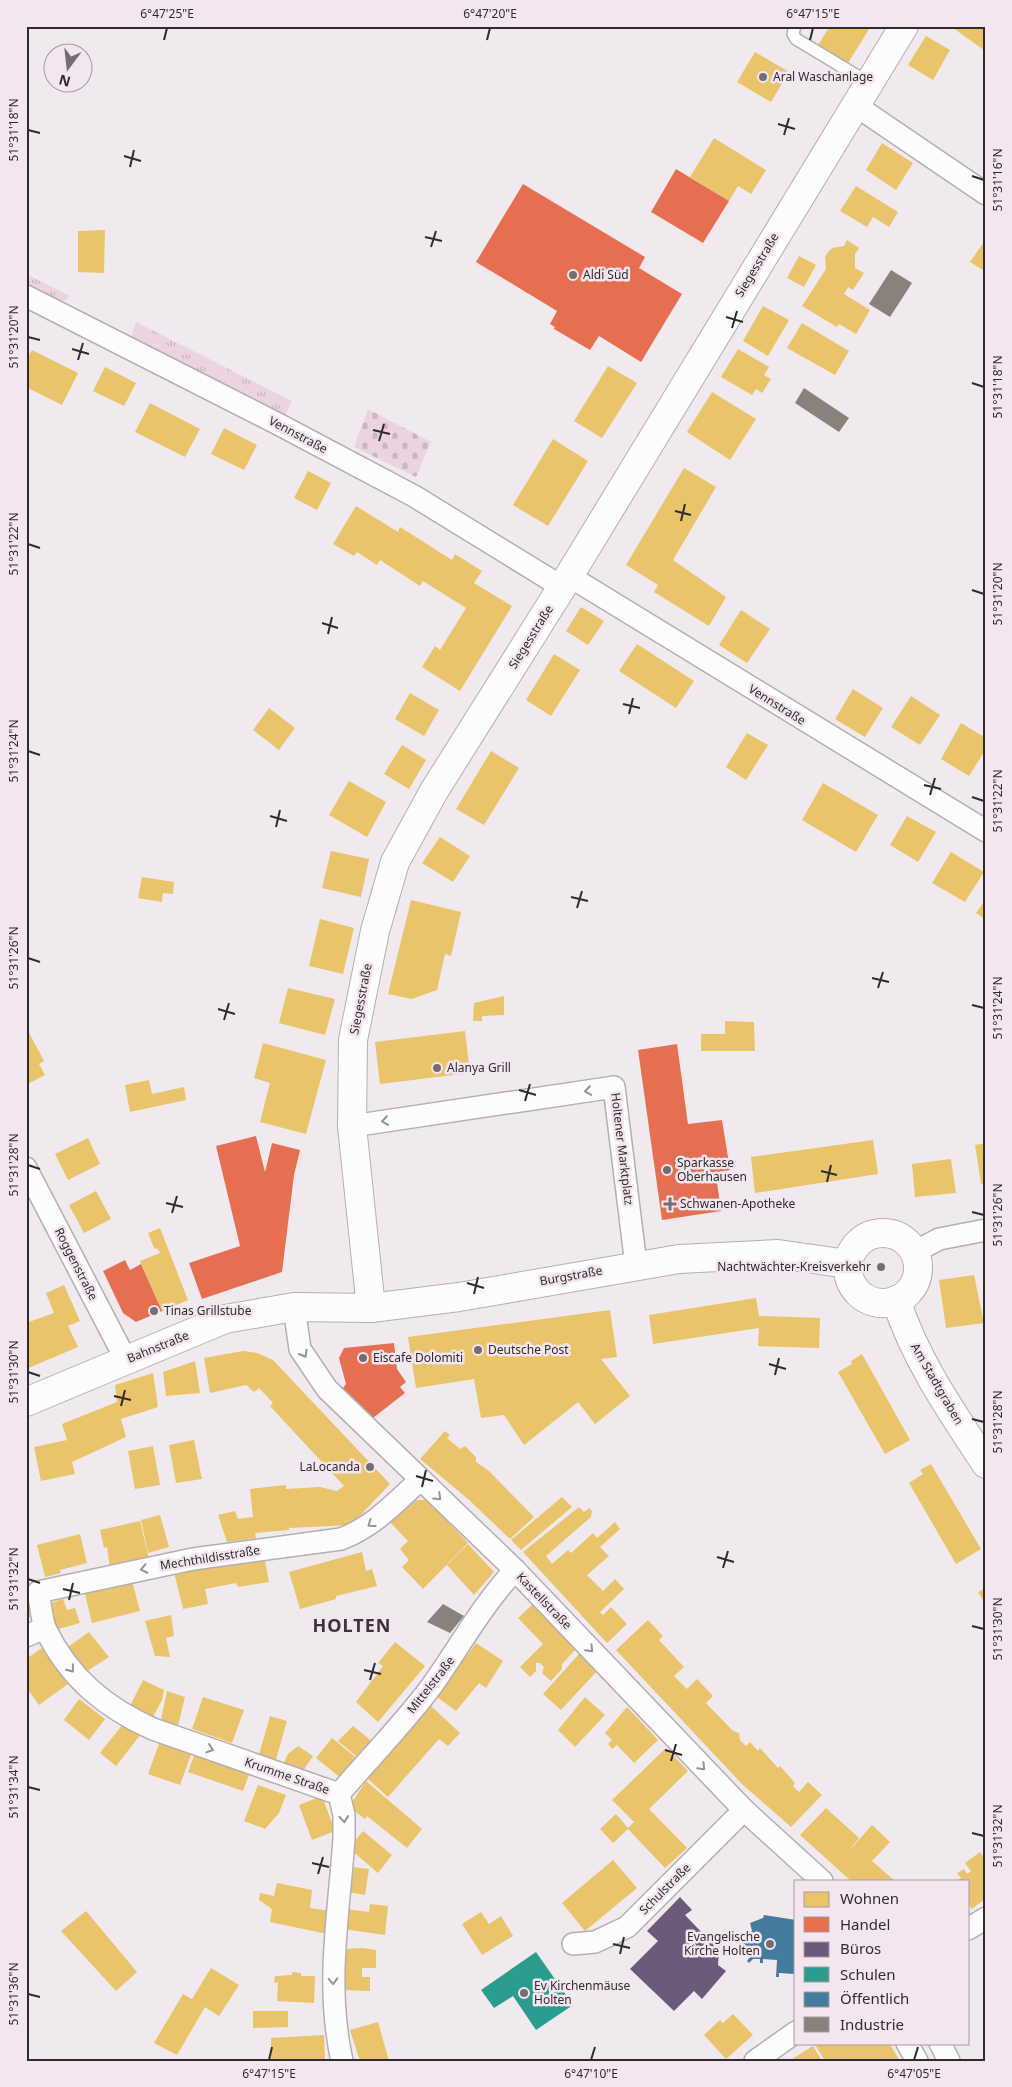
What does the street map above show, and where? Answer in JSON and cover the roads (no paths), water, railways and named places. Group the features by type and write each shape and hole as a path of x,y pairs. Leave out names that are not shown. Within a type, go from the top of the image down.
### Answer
{"main road":[{"name":"Siegesstraße","path":"371,1308 352,1126 353,1040 375,931 395,862 434,791 566,582 904,26"},
{"path":"883,1233 897,1236 909,1244 915,1252 918,1270 915,1283 907,1294 896,1300 884,1303 871,1301 860,1294 852,1284 848,1264 856,1245 868,1236 883,1233"},
{"name":"Burgstraße","path":"294,1307 371,1308 459,1297 679,1259 778,1254 848,1264"},
{"name":"Am Stadtgraben","path":"896,1300 904,1325 922,1364 986,1464"},
{"name":"Bahnstraße","path":"26,1402 225,1319 294,1307"}],"street":[{"path":"862,94 986,194"},
{"name":"Vennstraße","path":"26,296 280,425 414,496 566,582 986,831"},
{"name":"Holtener Marktplatz","path":"352,1126 614,1087 636,1265"},
{"name":"Roggenstraße","path":"26,1168 126,1360"},
{"path":"915,1252 939,1239 986,1230"},
{"name":"Kastellstraße","path":"294,1307 300,1349 327,1389 514,1570 744,1810 821,1880"},
{"name":"Mechthildisstraße","path":"36,1632 38,1592 193,1559 341,1539 358,1533 373,1524 420,1480"},
{"name":"Mittelstraße","path":"339,1794 429,1690 462,1645 492,1594 514,1570"},
{"name":"Krumme Straße","path":"36,1632 63,1658 81,1682 98,1698 130,1718 153,1729 339,1794 344,1815 344,1838 333,1981 336,2033 342,2061"},
{"name":"Schulstraße","path":"573,1944 595,1942 627,1927 744,1810"},
{"path":"970,1928 986,1918"},
{"path":"755,2061 794,2033"},
{"path":"908,2044 917,2061"},
{"path":"940,2044 949,2061"}],"lane":[{"path":"795,26 793,34 796,39 862,94"}],"place":[{"name":"Aral Waschanlage","path":"763,77"},
{"name":"Aldi Süd","path":"573,275"},
{"name":"Alanya Grill","path":"437,1068"},
{"name":"Sparkasse Oberhausen","path":"667,1170"},
{"name":"Schwanen-Apotheke","path":"670,1204"},
{"name":"Nachtwächter-Kreisverkehr","path":"881,1267"},
{"name":"Tinas Grillstube","path":"154,1311"},
{"name":"Deutsche Post","path":"478,1350"},
{"name":"Eiscafe Dolomiti","path":"363,1358"},
{"name":"LaLocanda","path":"370,1467"},
{"name":"Evangelische Kirche Holten","path":"770,1944"},
{"name":"Ev Kirchenmäuse Holten","path":"524,1993"}],"district":[{"name":"HOLTEN","path":"352,1626"}]}
